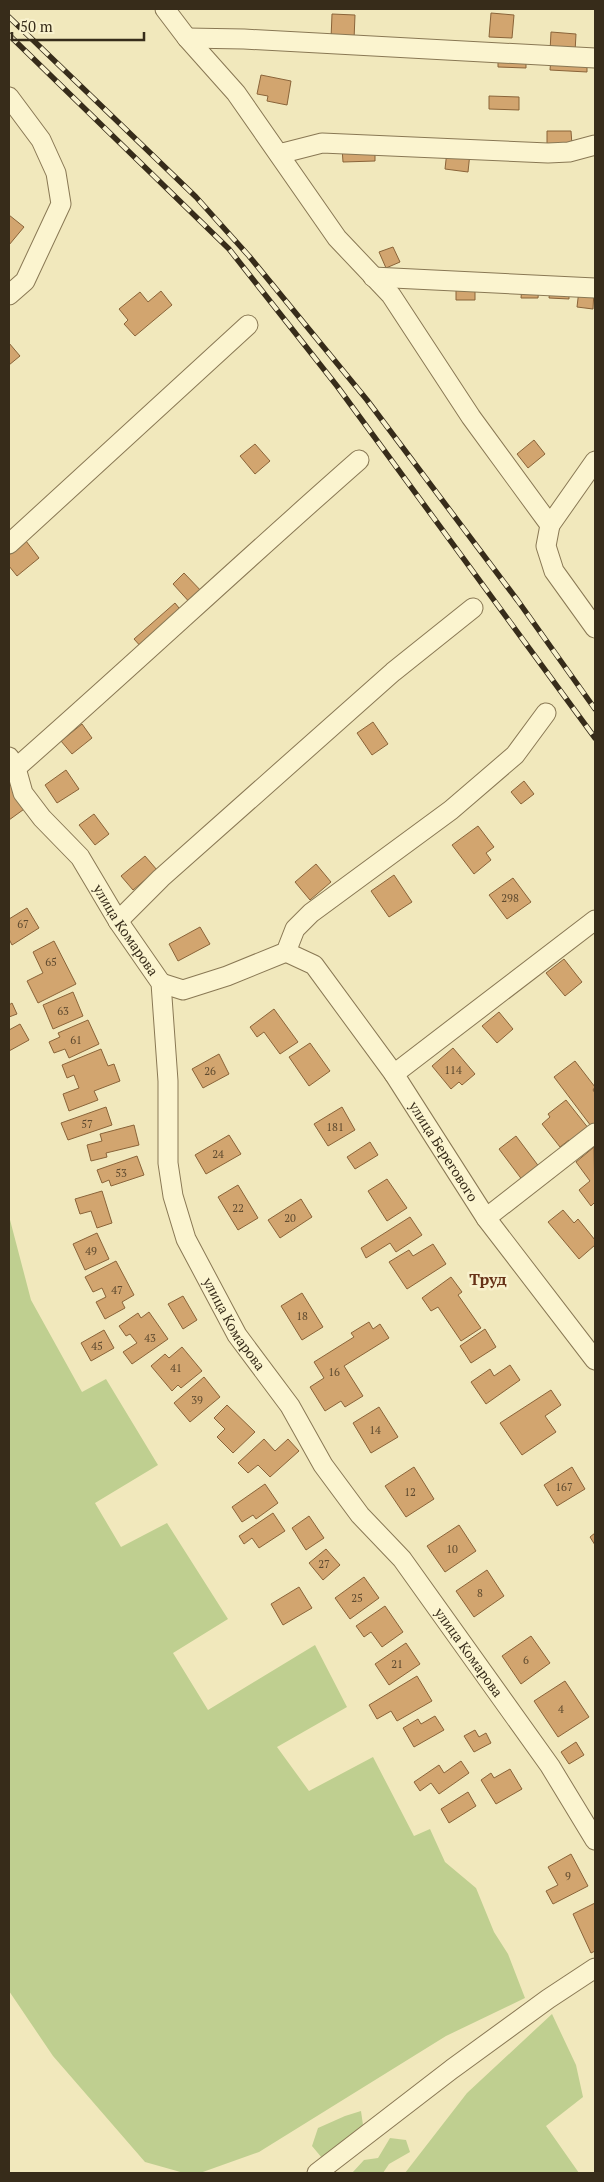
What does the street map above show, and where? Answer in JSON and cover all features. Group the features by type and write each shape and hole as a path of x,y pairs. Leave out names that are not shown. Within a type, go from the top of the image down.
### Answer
{"street":[{"path":"165,9 187,38 236,93 337,238 391,295 471,417 550,525"},
{"path":"187,38 244,39 595,58"},
{"path":"9,97 41,140 56,173 61,204 49,234 25,281 9,295"},
{"path":"279,154 322,143 548,153 569,152 595,145"},
{"path":"373,276 595,288"},
{"path":"9,544 248,325"},
{"path":"12,763 142,657 260,547 359,460"},
{"path":"595,461 550,525 546,546 554,571 595,628"},
{"path":"118,921 161,878 386,678 473,608"},
{"path":"161,984 183,990 227,976 286,952 295,928 311,913 451,810 515,755 546,713"},
{"name":"улица Комарова","path":"12,763 23,794 42,818 80,857 118,921 161,984 168,1081 168,1163 173,1196 186,1239 237,1335 290,1406 323,1465 360,1515 402,1559 550,1766 595,1840"},
{"path":"394,1074 595,920"},
{"name":"улица Берегового","path":"286,952 314,965 394,1074 486,1218 595,1360"},
{"path":"486,1218 595,1133"},
{"path":"317,2173 548,1998 595,1968"}],"green space":[{"path":"9,1216 31,1300 82,1392 106,1379 158,1465 95,1503 121,1547 167,1523 228,1619 173,1653 208,1710 315,1645 347,1707 277,1747 309,1791 373,1757 414,1836 430,1829 445,1862 476,1888 494,1932 508,1954 525,1998 446,2036 259,2152 200,2173 184,2173 145,2162 53,2056 9,1991"},
{"path":"552,2014 576,2065 583,2097 546,2126 579,2173 405,2173 467,2093"},
{"path":"361,2111 363,2125 338,2154 322,2158 312,2146 318,2128"},
{"path":"390,2138 406,2140 410,2152 389,2164 383,2173 352,2173 364,2160 378,2158"}],"building":[{"path":"491,13 514,15 512,38 489,37"},
{"path":"332,14 355,15 354,40 331,39"},
{"path":"551,32 576,34 575,52 550,51"},
{"path":"498,57 526,58 526,68 498,67"},
{"path":"551,58 587,60 587,72 550,70"},
{"path":"261,75 291,81 287,105 267,101 268,96 257,94"},
{"path":"489,96 519,97 519,110 489,109"},
{"path":"547,131 571,131 572,145 547,145"},
{"path":"375,147 375,161 343,162 342,148"},
{"path":"447,151 470,153 468,172 445,169"},
{"path":"9,215 24,227 9,245"},
{"path":"393,247 400,262 386,268 379,252"},
{"path":"456,285 475,285 475,300 456,300"},
{"path":"522,286 539,287 538,298 521,298"},
{"path":"550,288 569,288 569,299 549,298"},
{"path":"579,290 594,291 593,309 577,307"},
{"path":"161,291 172,305 135,336 124,324 128,320 119,309 140,292 148,302"},
{"path":"9,343 20,356 9,365"},
{"path":"534,440 545,454 528,468 517,454"},
{"path":"255,444 270,461 255,474 240,456"},
{"path":"26,541 39,558 17,576 9,566 9,555"},
{"path":"184,573 204,594 192,605 173,584"},
{"path":"175,603 183,613 143,649 134,639"},
{"path":"373,722 388,744 372,755 357,733"},
{"path":"82,724 92,738 72,754 61,741"},
{"path":"66,770 79,789 57,803 45,785"},
{"path":"524,781 534,794 521,804 511,792"},
{"path":"11,785 27,807 9,820 9,787"},
{"path":"94,814 109,834 95,845 79,825"},
{"path":"478,826 494,847 486,853 491,860 474,874 452,845"},
{"path":"145,856 157,870 133,890 121,876"},
{"path":"316,864 331,882 310,900 295,882"},
{"path":"394,875 412,902 389,917 371,891"},
{"path":"513,878 531,902 507,919 489,895"},
{"path":"27,908 39,928 12,945 9,939 9,919"},
{"path":"200,927 210,944 178,961 169,944"},
{"path":"54,941 76,984 38,1003 27,981 43,973 33,952"},
{"path":"564,959 582,982 565,996 546,973"},
{"path":"73,992 83,1016 53,1029 43,1005"},
{"path":"12,1003 17,1014 9,1017 9,1005"},
{"path":"274,1009 298,1042 280,1054 264,1032 257,1037 250,1027"},
{"path":"499,1012 513,1029 497,1043 482,1026"},
{"path":"88,1020 99,1044 69,1058 65,1049 54,1053 49,1042 60,1037 58,1033"},
{"path":"20,1024 29,1040 9,1051 9,1030"},
{"path":"310,1043 330,1071 309,1086 289,1057"},
{"path":"453,1048 475,1074 462,1085 459,1082 451,1089 432,1066"},
{"path":"101,1049 108,1066 114,1064 120,1081 94,1091 98,1100 69,1111 63,1094 79,1088 74,1075 67,1078 62,1065"},
{"path":"219,1054 229,1074 203,1088 192,1069"},
{"path":"575,1061 595,1087 593,1090 595,1093 595,1123 591,1126 554,1077"},
{"path":"566,1100 589,1129 572,1143 569,1140 560,1147 542,1124 550,1117 548,1114"},
{"path":"106,1107 112,1125 68,1140 61,1123"},
{"path":"342,1107 355,1130 328,1146 314,1124"},
{"path":"134,1125 139,1145 106,1153 107,1157 91,1161 87,1145 102,1141 100,1134"},
{"path":"229,1135 241,1154 206,1174 195,1155"},
{"path":"516,1136 540,1168 523,1181 499,1149"},
{"path":"370,1142 378,1155 355,1169 347,1157"},
{"path":"594,1147 595,1202 591,1206 579,1190 590,1181 576,1162"},
{"path":"137,1156 144,1175 111,1186 109,1180 102,1183 97,1170"},
{"path":"387,1179 407,1208 387,1221 368,1191"},
{"path":"238,1185 258,1218 238,1230 218,1197"},
{"path":"102,1191 112,1223 97,1228 91,1211 80,1214 75,1199"},
{"path":"301,1199 312,1217 280,1238 268,1220"},
{"path":"563,1210 574,1223 578,1219 595,1240 595,1245 579,1259 548,1222"},
{"path":"410,1217 422,1235 396,1252 390,1243 366,1258 361,1248"},
{"path":"97,1233 109,1259 85,1270 73,1244"},
{"path":"433,1244 446,1264 407,1289 389,1262 409,1250 413,1256"},
{"path":"116,1261 134,1295 122,1302 125,1308 105,1319 96,1302 106,1297 102,1288 93,1292 85,1277"},
{"path":"451,1277 462,1292 458,1295 481,1328 461,1341 438,1307 431,1311 422,1298"},
{"path":"302,1293 323,1327 302,1340 281,1306"},
{"path":"183,1296 197,1320 183,1329 168,1304"},
{"path":"149,1312 168,1339 132,1364 123,1352 137,1343 130,1334 126,1336 119,1326 138,1313 141,1318"},
{"path":"369,1322 373,1329 380,1324 389,1338 344,1366 363,1396 345,1407 341,1401 325,1411 310,1387 324,1378 314,1362 354,1337 351,1333"},
{"path":"485,1329 496,1347 471,1363 460,1346"},
{"path":"104,1330 114,1348 91,1361 81,1343"},
{"path":"182,1347 202,1371 181,1388 178,1385 172,1391 151,1366 165,1354 169,1358"},
{"path":"510,1365 520,1380 486,1404 471,1382 490,1369 494,1376"},
{"path":"204,1377 220,1397 190,1422 174,1403"},
{"path":"551,1390 561,1405 545,1416 556,1432 522,1455 500,1423"},
{"path":"227,1405 255,1432 233,1453 217,1437 225,1429 214,1418"},
{"path":"379,1407 398,1437 371,1453 353,1423"},
{"path":"264,1439 275,1451 288,1439 299,1451 270,1477 258,1465 248,1473 238,1463"},
{"path":"414,1467 434,1499 406,1517 385,1486"},
{"path":"572,1467 585,1489 557,1506 544,1485"},
{"path":"265,1484 278,1503 256,1519 253,1515 242,1522 232,1507"},
{"path":"273,1513 285,1531 259,1548 252,1538 244,1544 239,1536"},
{"path":"309,1516 324,1538 306,1550 292,1528"},
{"path":"459,1525 476,1551 445,1572 427,1546"},
{"path":"595,1533 595,1545 590,1537"},
{"path":"326,1549 340,1565 323,1580 309,1563"},
{"path":"487,1570 504,1596 474,1617 456,1591"},
{"path":"364,1577 379,1598 350,1619 335,1598"},
{"path":"299,1587 312,1608 283,1625 271,1604"},
{"path":"385,1606 403,1632 382,1647 371,1632 364,1637 356,1626"},
{"path":"531,1636 550,1663 521,1684 502,1656"},
{"path":"406,1643 420,1664 389,1685 375,1664"},
{"path":"417,1676 432,1701 397,1721 391,1711 377,1719 369,1705"},
{"path":"565,1681 589,1717 558,1737 534,1701"},
{"path":"435,1716 444,1730 414,1747 403,1728 418,1719 421,1724"},
{"path":"475,1730 479,1737 486,1733 491,1743 474,1752 464,1736"},
{"path":"576,1742 584,1755 569,1764 561,1752"},
{"path":"461,1761 469,1773 439,1794 431,1783 420,1791 414,1782 439,1765 444,1773"},
{"path":"510,1769 522,1789 496,1804 481,1780 491,1773 494,1778"},
{"path":"468,1792 476,1806 449,1823 441,1809"},
{"path":"571,1854 588,1886 553,1904 546,1891 558,1885 548,1867"},
{"path":"595,1903 595,1951 591,1953 573,1914"}],"railway":[{"path":"9,17 196,197 249,256 367,400 518,601 595,709"},
{"path":"9,35 229,249 337,386 595,738"}],"district":[{"name":"Труд","path":"488,1279"}]}
